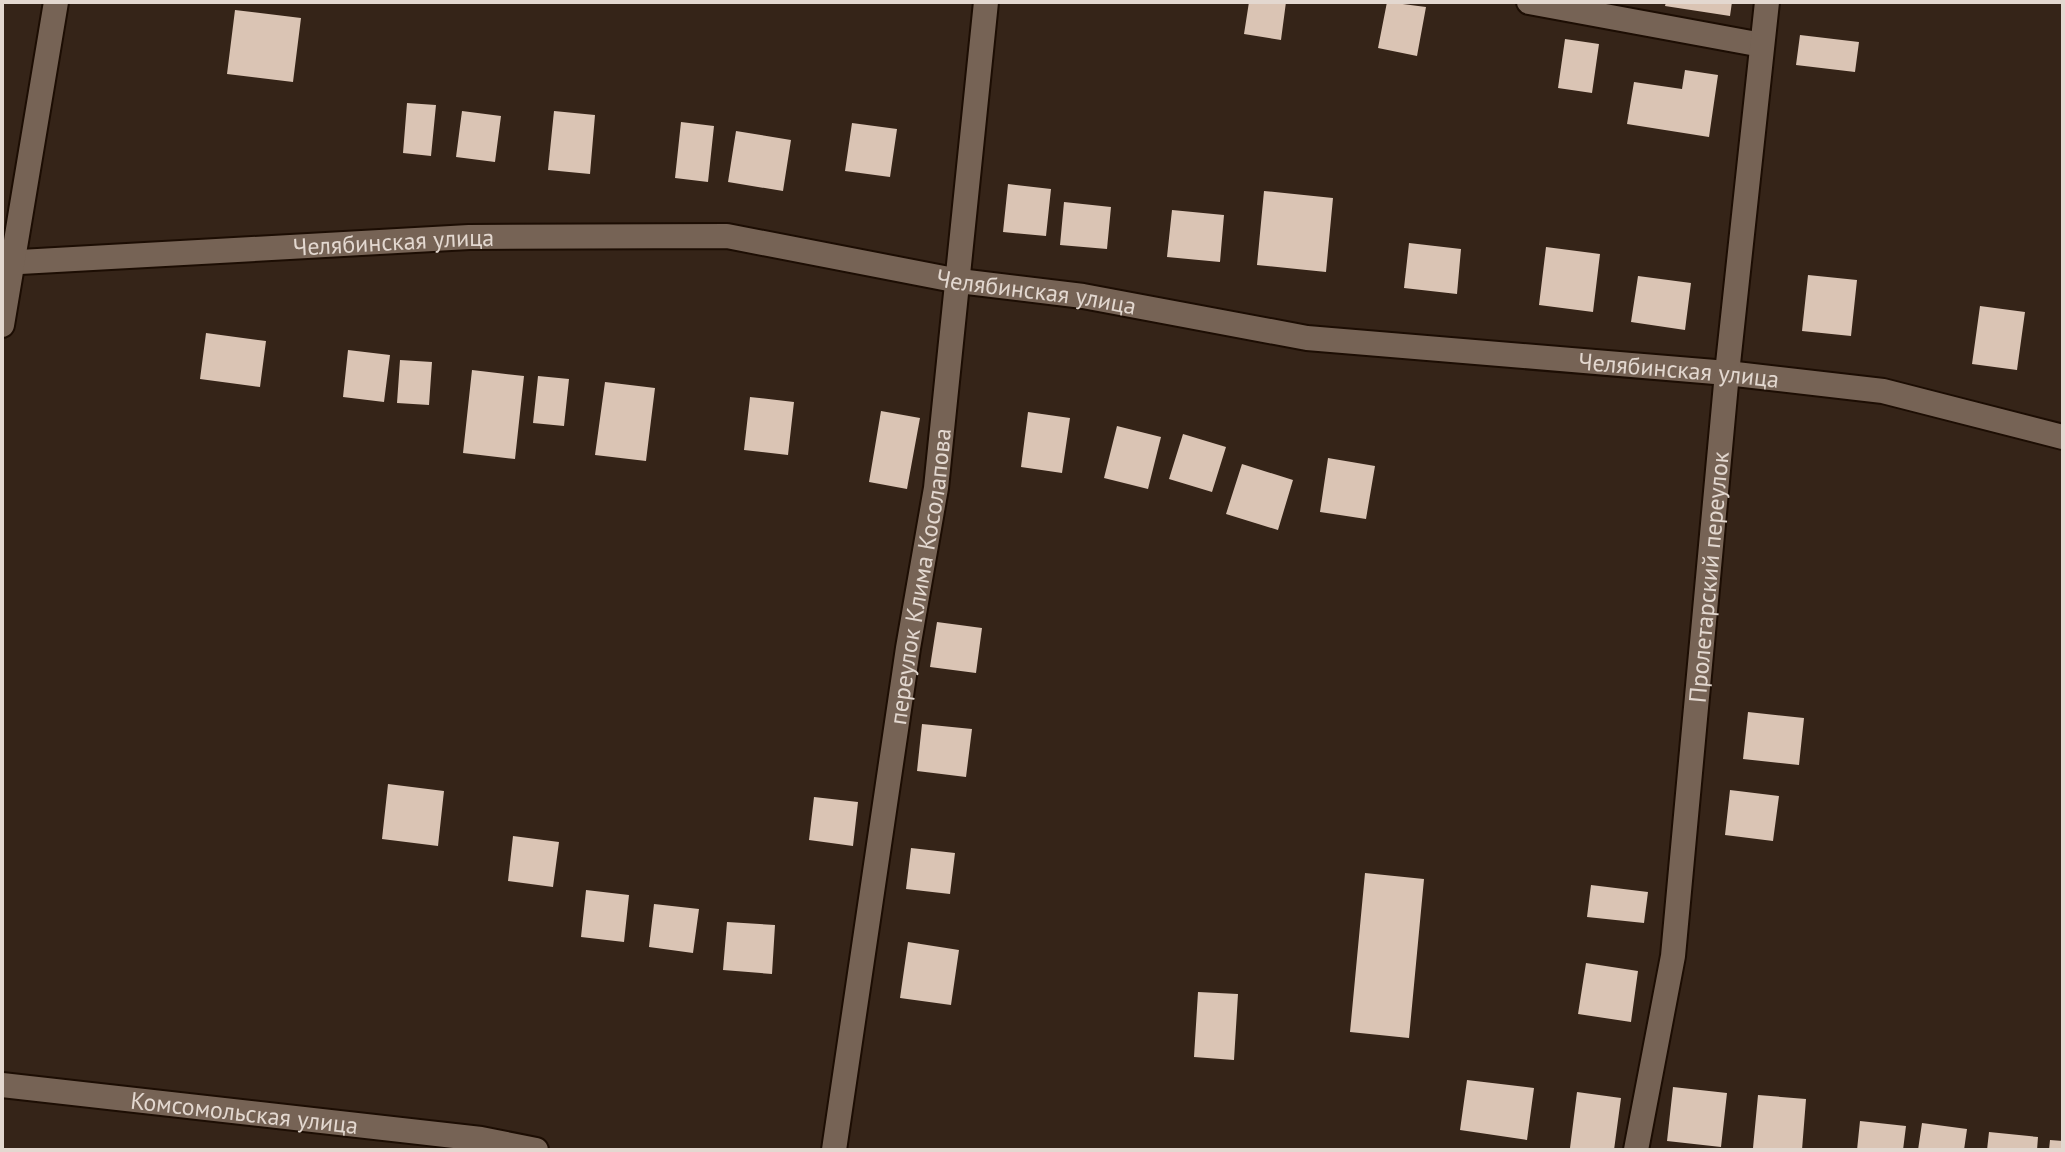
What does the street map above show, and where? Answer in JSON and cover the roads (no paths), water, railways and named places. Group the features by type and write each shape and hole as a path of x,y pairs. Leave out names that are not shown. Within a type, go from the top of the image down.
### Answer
{"street":[{"path":"2,325 7,263 56,2"},
{"name":"переулок Клима Косолапова","path":"834,1150 908,648 936,488 986,2"},
{"path":"1529,2 1762,45"},
{"name":"Пролетарский переулок","path":"1636,1150 1673,956 1727,373 1767,2"},
{"name":"Челябинская улица","path":"7,263 469,237 727,236 959,281 1083,296 1307,338 1727,373 1883,391 2063,437"},
{"name":"Комсомольская улица","path":"2,1085 481,1139 536,1150"}]}
